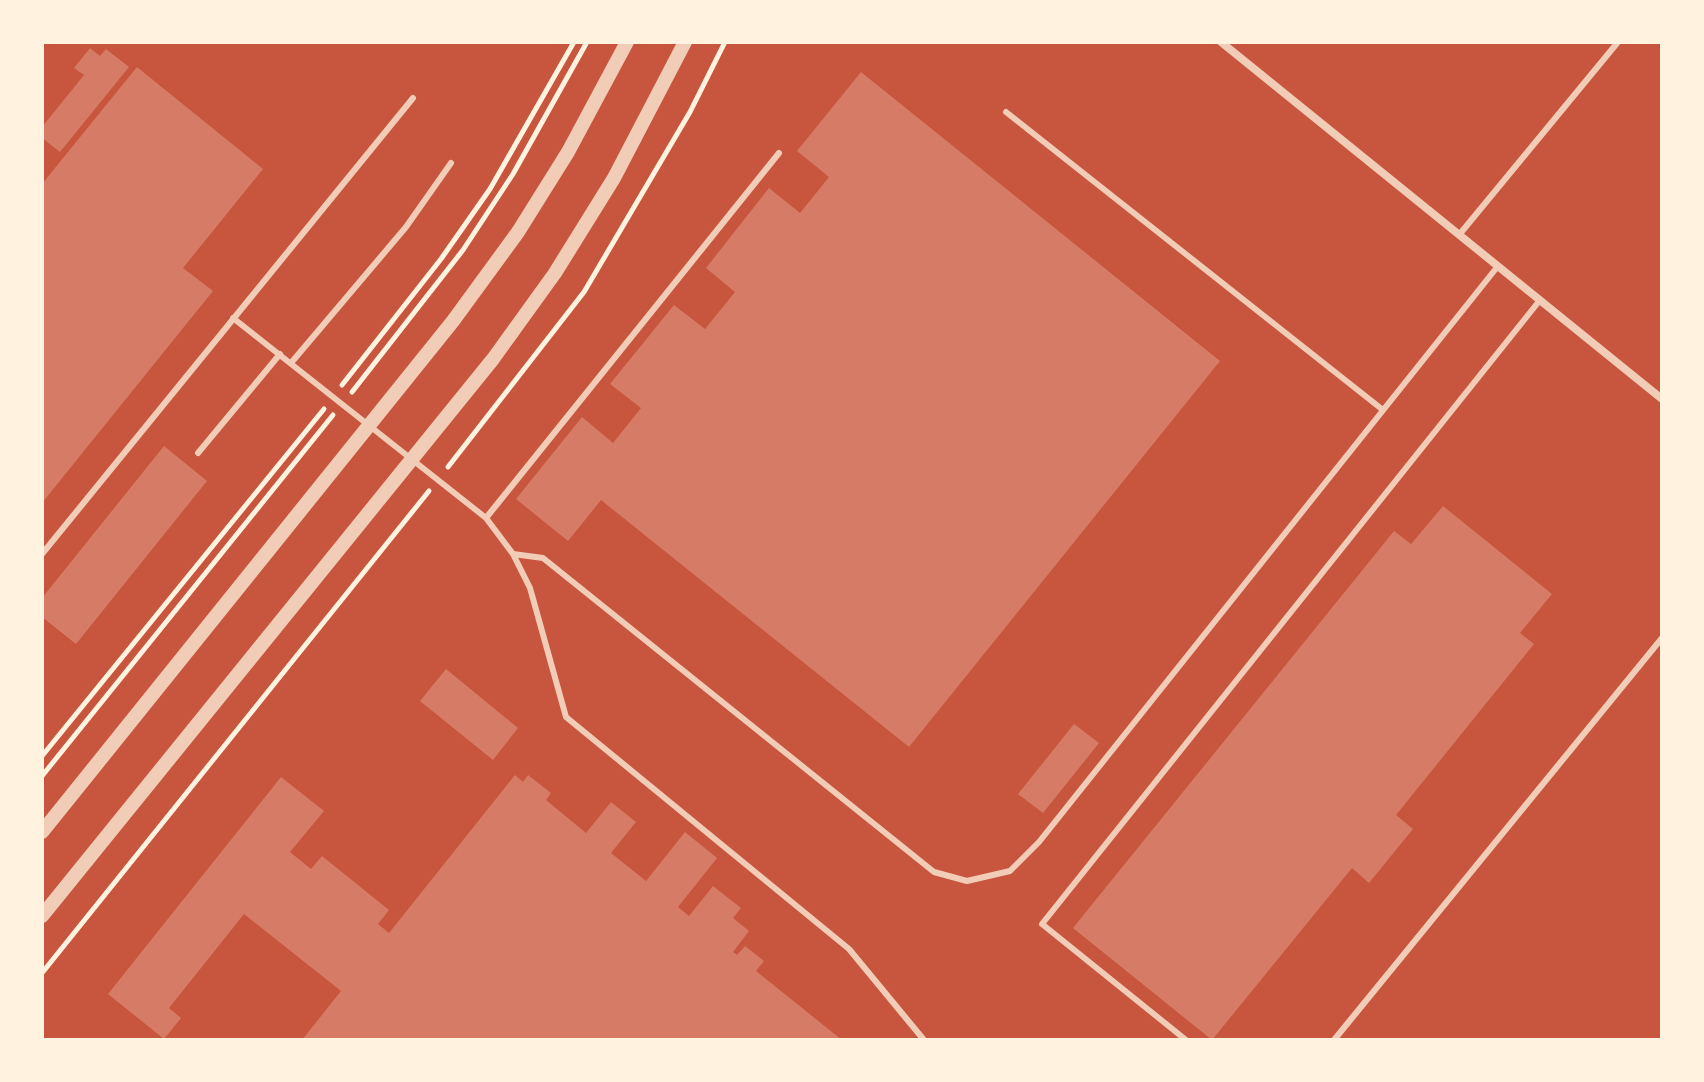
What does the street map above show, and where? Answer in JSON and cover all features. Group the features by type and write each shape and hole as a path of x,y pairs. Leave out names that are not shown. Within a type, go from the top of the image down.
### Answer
{"street":[{"path":"42,832 453,321 518,232 568,152 627,42"},
{"path":"42,916 493,359 555,273 614,178 685,42"},
{"path":"1221,42 1662,399"}],"lane":[{"path":"1459,235 1618,42"},
{"path":"42,554 413,98"},
{"path":"1006,112 1383,410"},
{"path":"486,518 779,153"},
{"path":"291,363 406,227 451,163"},
{"path":"513,554 543,558 934,872 967,881 1010,871 1039,842 1498,266"},
{"path":"1186,1040 1042,924 1540,300"},
{"path":"233,318 486,518 513,554 530,588 566,717 849,949 924,1040"},
{"path":"198,453 280,354"},
{"path":"1334,1040 1662,638"}],"path":[{"path":"42,776 463,250 513,174 587,42"},
{"path":"42,973 584,292 690,112 725,42"}],"building":[{"path":"90,48 100,56 106,49 129,67 60,152 42,138 42,127 84,75 74,68"},
{"path":"137,67 263,169 183,268 213,291 42,503 42,184"},
{"path":"861,72 1220,361 909,747 601,500 568,541 516,499 582,417 613,443 641,408 610,384 674,305 705,329 735,292 706,268 769,188 800,213 829,177 797,151"},
{"path":"164,446 207,481 76,644 42,617 42,598"},
{"path":"1443,506 1552,594 1520,633 1534,644 1396,815 1413,829 1369,883 1352,868 1212,1040 1073,928 1394,531 1411,544"},
{"path":"446,669 518,728 493,760 420,701"},
{"path":"1074,724 1099,743 1043,813 1018,794"},
{"path":"515,775 523,782 528,775 551,793 546,800 586,833 611,802 636,822 611,853 646,881 685,832 717,858 678,907 689,916 713,886 741,908 733,918 749,931 733,952 737,955 745,946 764,961 756,971 842,1040 302,1040 341,991 244,914 169,1008 181,1018 164,1039 108,994 281,777 324,811 290,852 311,869 322,856 389,910 378,924 389,933"}]}
